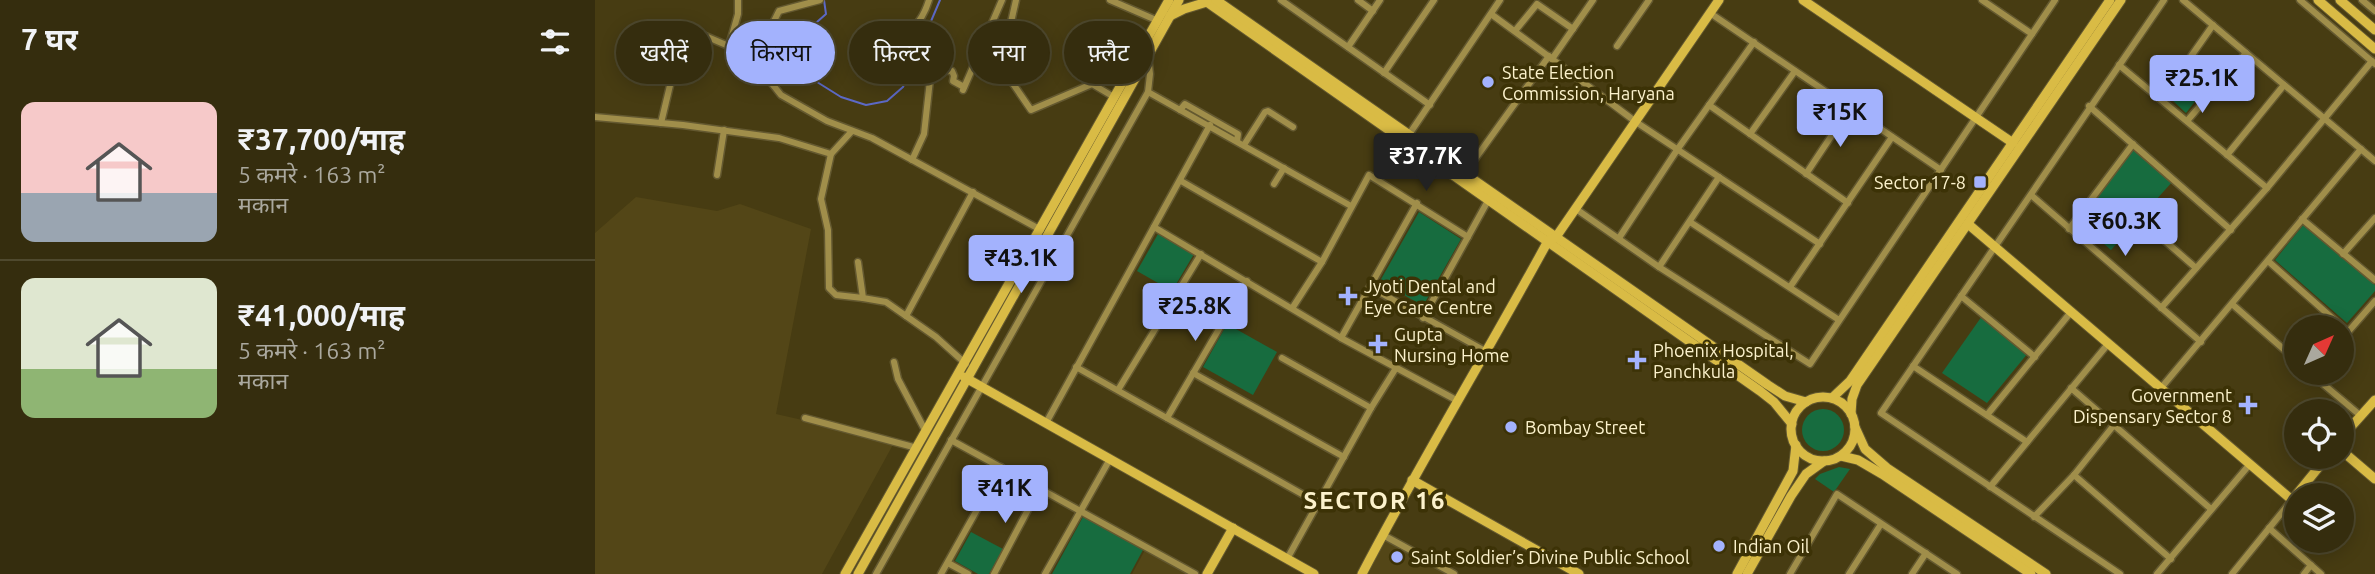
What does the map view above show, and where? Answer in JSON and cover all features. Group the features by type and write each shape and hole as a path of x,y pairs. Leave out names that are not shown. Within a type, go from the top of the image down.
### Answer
{"street":[{"path":"736,21 738,0"},
{"path":"774,21 779,11 820,0"},
{"path":"919,21 929,0"},
{"path":"954,82 964,89 1002,0"},
{"path":"1016,0 1005,49 1005,72 1031,110 1092,84 1114,97"},
{"path":"1110,0 1156,20"},
{"path":"858,574 1044,232 1114,97 1169,0"},
{"path":"1153,45 1179,0"},
{"path":"1281,0 1430,105"},
{"path":"1358,0 1373,11"},
{"path":"1348,47 1380,0"},
{"path":"1384,73 1434,0"},
{"path":"1407,138 1500,0"},
{"path":"1465,173 1593,0"},
{"path":"1617,46 1649,0"},
{"path":"1362,574 1412,480 1552,239 1576,209 1719,0"},
{"path":"1803,0 2013,142"},
{"path":"1982,0 2032,34"},
{"path":"1576,209 1659,267 1810,364 2055,0"},
{"path":"1832,398 1850,381 2110,0"},
{"path":"1851,414 1857,385 2121,0"},
{"path":"2120,574 1881,413 2164,0"},
{"path":"2183,0 2375,161"},
{"path":"2161,307 2231,230 2373,62 2300,0"},
{"path":"2318,0 2375,49"},
{"path":"2340,0 2375,30"},
{"path":"2362,0 2375,11"},
{"path":"1169,17 1209,1 1552,239 1774,402 1792,424 1796,445 1793,471 1737,574"},
{"path":"1515,31 1537,4 1573,29"},
{"path":"1710,13 1941,170"},
{"path":"1491,14 1636,122 1820,244"},
{"path":"2161,99 2213,25"},
{"path":"661,123 684,27 726,45"},
{"path":"1619,238 1677,150 1754,42"},
{"path":"2187,121 2246,53"},
{"path":"2119,65 2266,188"},
{"path":"1751,134 1795,71"},
{"path":"773,84 781,94 827,121 871,138 1044,232"},
{"path":"912,160 924,134 928,84"},
{"path":"964,363 1130,84"},
{"path":"876,574 1148,92 1149,84"},
{"path":"2227,155 2284,85"},
{"path":"1148,92 1351,206"},
{"path":"1180,110 1185,104 1238,134 1240,143"},
{"path":"1709,105 1849,203"},
{"path":"2089,106 2231,230"},
{"path":"1806,174 1850,108"},
{"path":"1240,143 1268,111 1293,127"},
{"path":"595,117 779,138 831,154"},
{"path":"1046,423 1210,125"},
{"path":"717,175 724,130"},
{"path":"852,131 831,154 821,199 828,230 829,288 836,295 894,305 936,337 964,363 967,374 980,386 1314,574"},
{"path":"1790,287 1892,137"},
{"path":"1407,138 1465,173 1491,196"},
{"path":"2069,229 2133,144"},
{"path":"2161,388 2361,149"},
{"path":"1274,184 1284,168"},
{"path":"1293,307 1322,262 1369,175 1468,237"},
{"path":"1659,267 1719,177"},
{"path":"1181,181 1322,262"},
{"path":"906,316 973,192"},
{"path":"2031,195 2201,342"},
{"path":"1423,318 1491,196"},
{"path":"1341,338 1417,203"},
{"path":"2343,254 2375,218"},
{"path":"2302,219 2375,280"},
{"path":"2142,221 2196,268"},
{"path":"1690,222 1839,320"},
{"path":"1968,224 2284,493"},
{"path":"1154,227 1293,307 1341,338 1458,401"},
{"path":"1552,239 1785,396 1806,402"},
{"path":"1118,390 1201,254"},
{"path":"2268,261 2330,315"},
{"path":"858,262 863,298"},
{"path":"1167,418 1247,281"},
{"path":"1370,287 1487,352"},
{"path":"1961,296 2035,357"},
{"path":"2354,326 2375,301"},
{"path":"2232,304 2284,350"},
{"path":"1987,415 2071,312"},
{"path":"1990,487 2108,344"},
{"path":"1282,358 1371,408"},
{"path":"894,362 898,379 926,432"},
{"path":"1913,366 2027,442"},
{"path":"1076,367 1318,503"},
{"path":"1287,559 1396,368"},
{"path":"1193,373 1345,457"},
{"path":"845,574 926,432 967,374"},
{"path":"2326,385 2361,416"},
{"path":"2071,388 2211,509"},
{"path":"1792,424 1796,412 1806,402 1820,397 1832,398 1844,404 1851,414 1865,449 1887,468 2046,574"},
{"path":"2354,424 2375,400"},
{"path":"805,418 917,448"},
{"path":"2034,516 2074,475 2114,425"},
{"path":"1841,456 1851,445 1855,427"},
{"path":"951,440 1195,574"},
{"path":"1796,445 1805,455 1824,461"},
{"path":"1747,574 1806,474 1824,461 1841,456 1858,460 1882,474 2031,574"},
{"path":"1045,574 1110,459"},
{"path":"2354,461 2375,479"},
{"path":"2157,574 2250,464"},
{"path":"941,574 1002,467"},
{"path":"2306,483 2317,469"},
{"path":"2074,475 2171,559"},
{"path":"1412,480 1579,574"},
{"path":"994,574 1039,489"},
{"path":"1790,574 1837,494 1957,574"},
{"path":"2232,574 2284,510"},
{"path":"1849,574 1881,524"},
{"path":"1207,574 1233,528"},
{"path":"2269,528 2321,574"},
{"path":"1383,534 1454,574"},
{"path":"1912,574 1926,553"},
{"path":"948,563 968,574"},
{"path":"2304,574 2311,565"}],"shaded area":[{"path":"636,197 717,211 740,204 811,229 776,414 895,441 822,574 595,574 595,233"},
{"name":"Saint Soldier’s Divine Public School","path":"1386,540 1448,574 1368,574"},
{"path":"1145,550 1191,574 1132,574"}],"green space":[{"path":"2189,71 2206,87 2186,113 2170,98"},
{"path":"2133,147 2173,181 2111,250 2080,223"},
{"path":"1419,212 1461,239 1423,306 1380,281"},
{"path":"2304,224 2375,285 2375,291 2354,315 2338,315 2275,260"},
{"path":"1158,234 1194,254 1172,291 1137,271"},
{"path":"1982,316 2028,353 1987,403 1942,373"},
{"path":"1227,324 1277,352 1253,395 1203,367"},
{"path":"1823,409 1838,415 1844,430 1838,445 1823,451 1808,445 1802,430 1808,415"},
{"path":"1839,467 1850,469 1834,492 1815,479 1820,474"},
{"path":"1084,515 1144,548 1130,574 1052,574"},
{"path":"971,532 1003,549 989,574 978,574 955,561"}],"waterway":[{"path":"824,0 826,14 799,38 792,49 797,63 817,82 841,97 866,105 887,101 903,87 940,0"}],"place":[{"name":"State Election Commission, Haryana","path":"1488,82"},
{"name":"Sector 17-8","path":"1980,182"},
{"name":"Jyoti Dental and Eye Care Centre","path":"1348,296"},
{"name":"Gupta Nursing Home","path":"1378,344"},
{"name":"Phoenix Hospital, Panchkula","path":"1637,360"},
{"name":"Government Dispensary Sector 8","path":"2248,405"},
{"name":"Bombay Street","path":"1511,427"},
{"name":"Indian Oil","path":"1719,546"},
{"name":"Saint Soldier’s Divine Public School","path":"1397,557"}],"district":[{"name":"SECTOR 16","path":"1375,500"}]}
